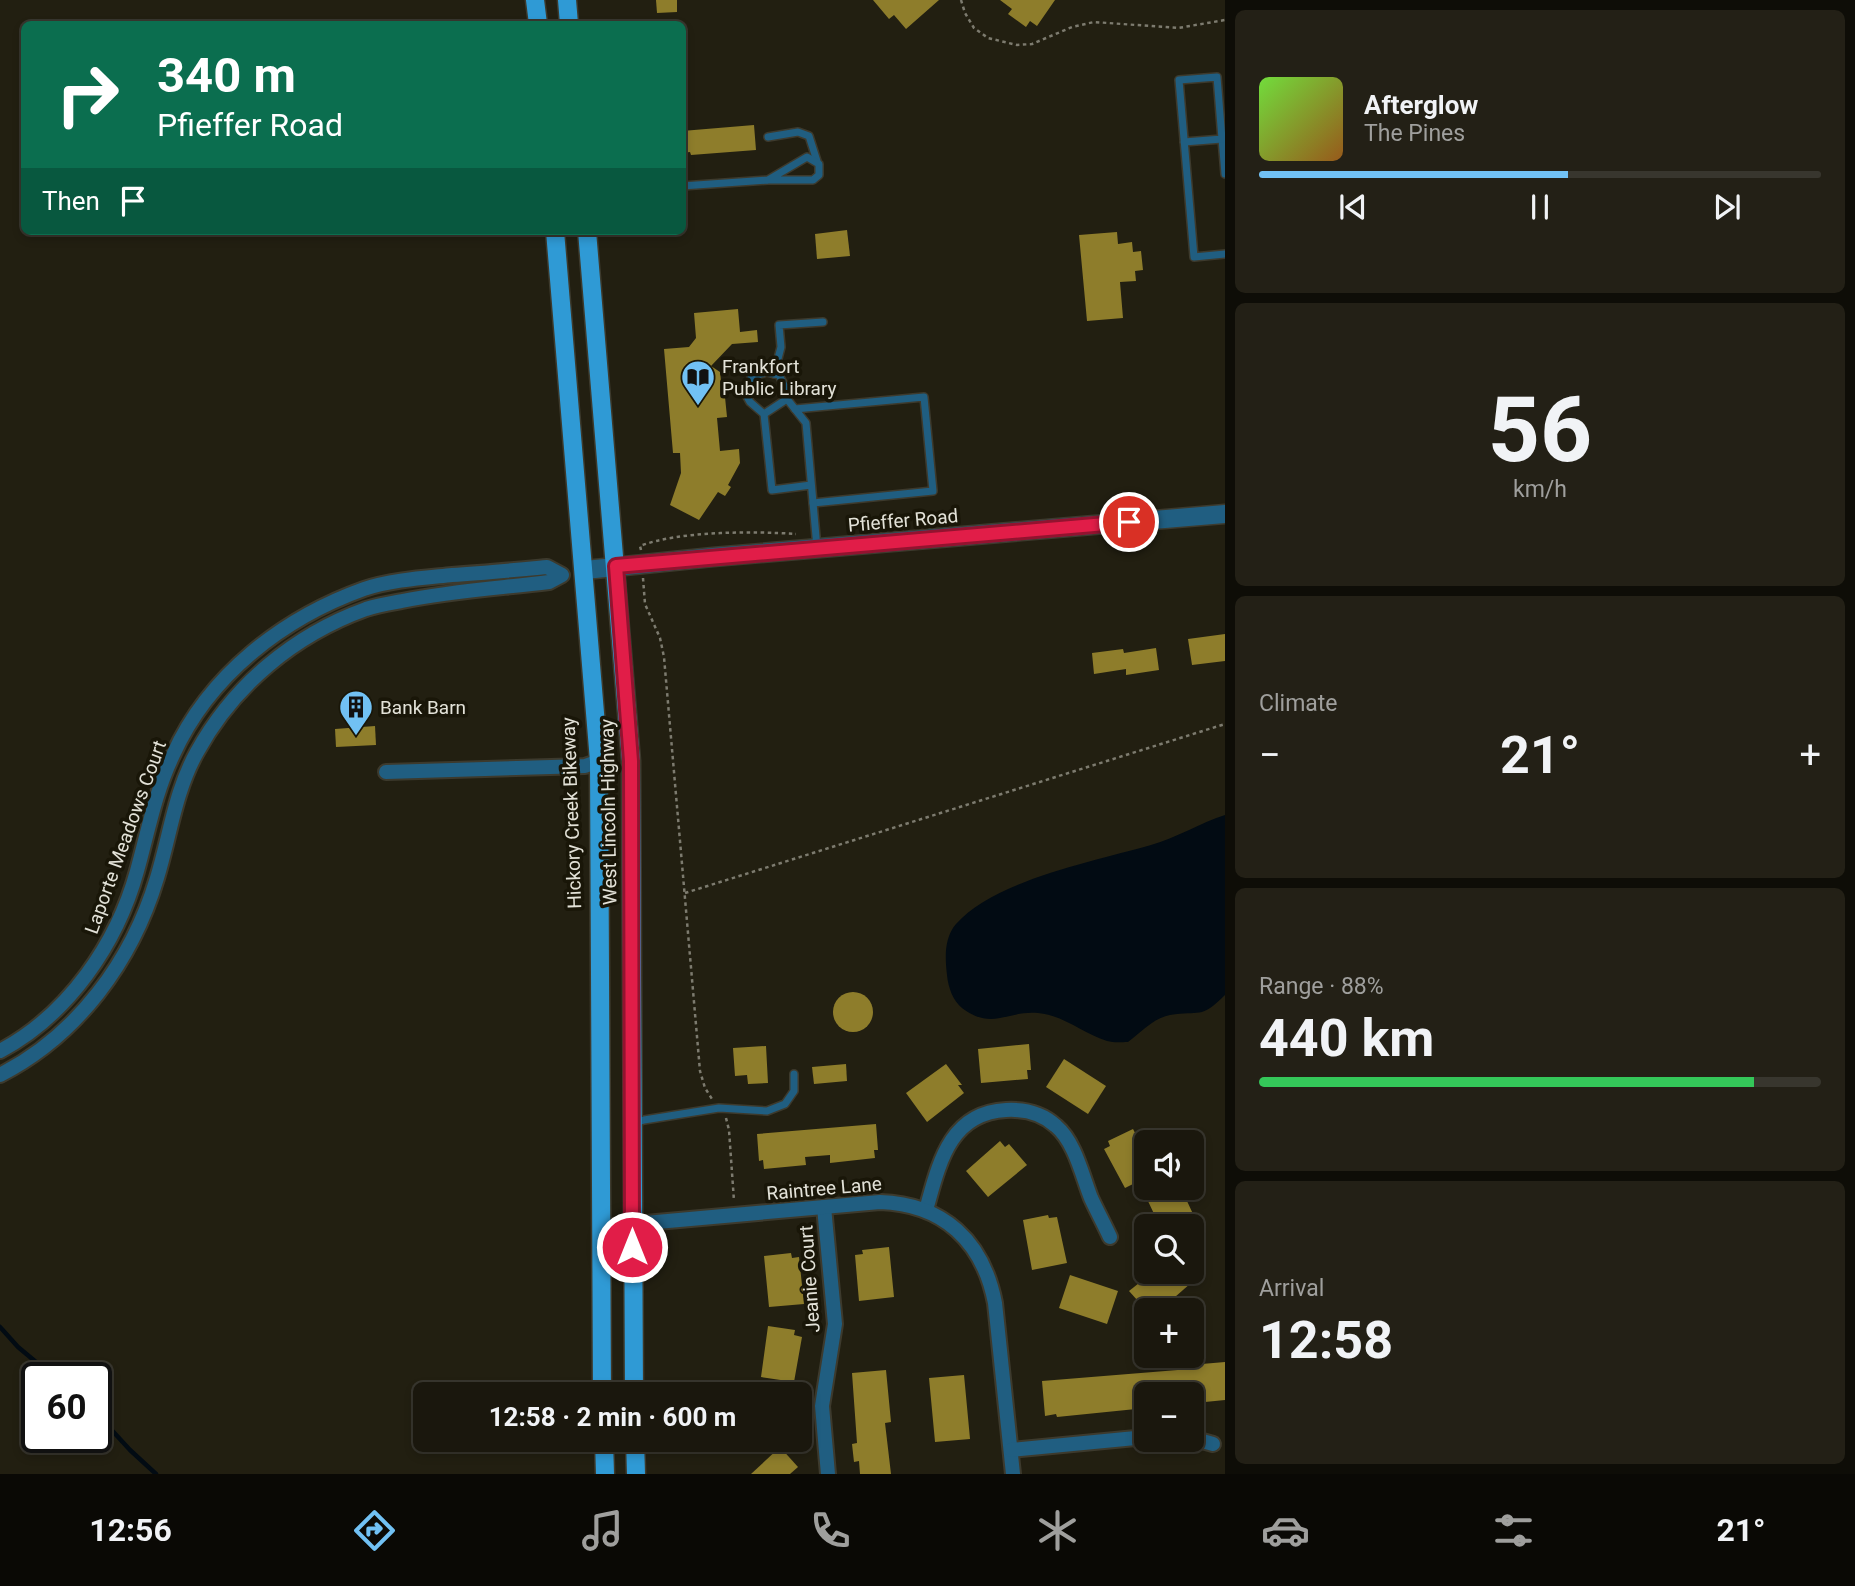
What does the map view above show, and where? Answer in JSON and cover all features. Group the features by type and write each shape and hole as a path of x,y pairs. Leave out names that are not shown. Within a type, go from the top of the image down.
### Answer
{"main road":[{"path":"535,0 538,21"},
{"path":"567,0 569,21"},
{"name":"West Lincoln Highway","path":"555,235 599,761 602,1382"},
{"name":"West Lincoln Highway","path":"587,235 631,761 634,1382"},
{"path":"604,1452 604,1474"},
{"path":"635,1452 636,1474"}],"street":[{"name":"Pfieffer Road","path":"584,570 816,541 1225,514"},
{"name":"Laporte Meadows Court","path":"0,1051 48,1018 78,985 105,948 120,919 136,873 159,788 173,754 193,717 245,658 281,629 306,614 365,589 414,579 547,567 562,575"},
{"name":"Laporte Meadows Court","path":"0,1075 58,1037 85,1009 122,960 146,912 179,794 196,754 220,716 247,683 285,650 368,608 422,597 549,582 562,575 584,570"},
{"path":"386,772 585,766 599,761"},
{"path":"926,1210 939,1163 959,1128 979,1117 1022,1109 1057,1126 1068,1141 1110,1237"},
{"name":"Raintree Lane","path":"600,1227 880,1202 906,1204 940,1217 967,1240 989,1276 995,1303 1013,1474"},
{"name":"Jeanie Court","path":"824,1207 835,1324 822,1406 828,1474"},
{"path":"1011,1450 1134,1438"},
{"path":"1204,1441 1213,1444"}],"lane":[{"path":"1225,174 1217,77 1179,80 1194,257 1225,254"},
{"path":"686,186 813,180 819,175 819,164 809,136 798,132 768,136"},
{"path":"1184,142 1224,139"},
{"path":"768,180 807,157 817,161"},
{"path":"774,374 781,347 779,326 823,321"},
{"path":"811,485 772,490 764,414 750,402 745,393 751,378 766,372 779,375 787,399 806,423 816,541"},
{"path":"795,409 924,397 933,491 813,503"},
{"path":"764,414 787,399"},
{"path":"632,1124 719,1108 766,1111 785,1104 794,1091 794,1074"}],"path":[{"path":"961,0 974,28 988,38 1017,45 1032,44 1072,27 1094,22 1178,28 1225,20"},
{"path":"640,546 656,540 758,531 816,541"},
{"path":"645,604 660,638 664,657 701,1071 705,1088 727,1120 735,1215"},
{"path":"684,893 1225,724"}],"shaded area":[{"path":"1225,815 1225,995 1210,1008 1164,1017 1128,1042 1115,1042 1098,1038 1047,1014 1027,1013 982,1018 973,1015 956,1002 948,980 947,942 956,924 973,909 1020,884 1075,865 1160,842"}],"building":[{"path":"656,0 677,0 677,12 657,13"},
{"path":"873,0 939,0 906,29 894,15 889,19"},
{"path":"1000,0 1055,0 1037,26 1030,21 1026,27 1008,14 1012,9"},
{"path":"754,125 756,150 691,155 690,152 686,152 686,131"},
{"path":"847,230 850,256 817,259 815,234"},
{"path":"1117,232 1118,244 1132,242 1133,252 1141,251 1143,270 1135,271 1136,281 1120,282 1123,318 1087,321 1079,235"},
{"name":"Frankfort Public Library","path":"738,309 740,332 757,330 758,342 732,344 711,366 720,372 723,398 725,397 727,417 717,418 720,451 739,449 740,463 725,496 718,492 699,520 670,505 681,473 680,453 673,453 664,349 689,347 696,338 694,313"},
{"path":"1225,634 1225,661 1192,665 1188,639"},
{"path":"1156,648 1159,670 1126,675 1126,669 1094,674 1092,653 1123,649 1124,653"},
{"name":"Bank Barn","path":"375,726 376,745 336,747 335,729"},
{"path":"853,992 861,993 867,998 872,1004 872,1020 867,1026 861,1031 853,1032 845,1031 839,1026 834,1020 833,1012 834,1004 839,998 845,993"},
{"path":"1029,1044 1031,1070 1027,1070 1028,1079 981,1083 978,1049"},
{"path":"766,1046 768,1083 748,1084 747,1075 735,1076 733,1048"},
{"path":"1064,1059 1106,1086 1088,1114 1046,1087"},
{"path":"846,1064 847,1081 814,1084 812,1067"},
{"path":"946,1064 962,1085 958,1085 964,1093 927,1122 906,1093"},
{"path":"876,1124 878,1150 874,1150 875,1158 830,1163 830,1155 805,1157 806,1165 764,1169 763,1160 759,1161 757,1134"},
{"path":"1133,1129 1134,1187 1133,1184 1125,1188 1104,1149 1110,1146 1108,1141"},
{"path":"1000,1141 1005,1147 1009,1144 1027,1165 988,1197 966,1171"},
{"path":"1147,1200 1187,1200 1193,1214 1154,1214"},
{"path":"1048,1215 1049,1218 1057,1217 1067,1263 1032,1270 1023,1220"},
{"path":"889,1247 894,1297 859,1301 855,1255 863,1254 862,1250"},
{"path":"791,1253 792,1258 799,1257 804,1304 769,1307 764,1256"},
{"path":"1070,1275 1118,1291 1107,1324 1059,1308"},
{"path":"1138,1284 1190,1284 1174,1298 1135,1298 1129,1291"},
{"path":"768,1326 795,1330 794,1335 802,1337 794,1382 761,1377"},
{"path":"1225,1362 1225,1400 1205,1402 1204,1382 1134,1382 1134,1409 1045,1416 1042,1381 1204,1368 1204,1364"},
{"path":"886,1370 891,1422 885,1423 891,1474 860,1474 859,1461 854,1462 852,1444 857,1443 852,1373"},
{"path":"964,1375 970,1439 935,1442 929,1378"},
{"path":"775,1452 784,1452 798,1467 790,1474 751,1474"}],"waterway":[{"path":"0,1327 36,1362"},
{"path":"112,1430 156,1474"}],"place":[{"name":"Frankfort Public Library","path":"698,407"},
{"name":"Bank Barn","path":"356,737"}],"route":[{"path":"632,1247 631,761 616,566 1129,522"}]}
